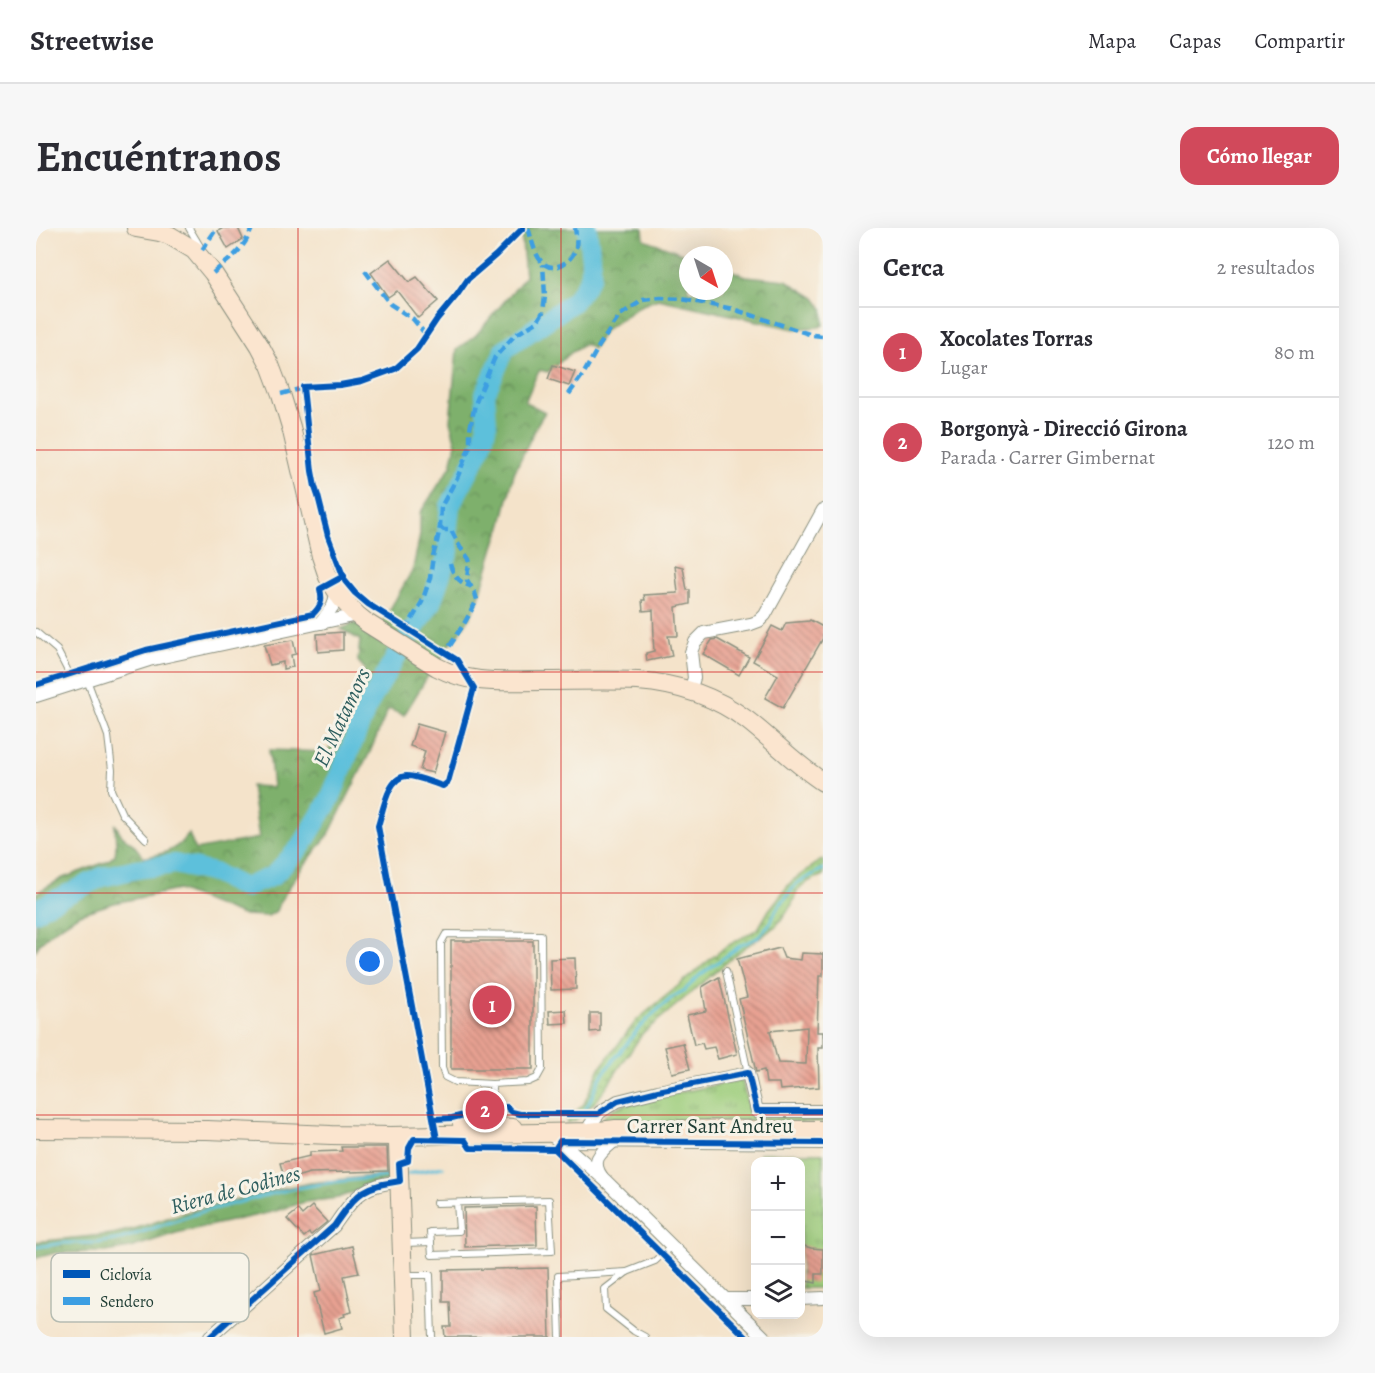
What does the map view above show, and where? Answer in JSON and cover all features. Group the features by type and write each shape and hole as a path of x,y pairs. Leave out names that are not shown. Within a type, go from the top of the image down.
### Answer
{"main road":[{"path":"136,228 169,235 188,245 200,256 260,346 276,379 291,427 328,577 346,604 362,619 437,667 475,681 638,681 658,683 690,691 740,715 796,763 823,782"},
{"path":"450,1128 484,1129 489,1127 492,1119"},
{"path":"492,1119 500,1128 531,1129 554,1137"},
{"path":"36,1129 207,1130 398,1138 492,1119 522,1124 590,1125 614,1136"},
{"path":"314,1125 349,1130 390,1130 398,1138 405,1337"},
{"path":"207,1130 218,1127 314,1125 450,1128 554,1137 590,1132 614,1136 823,1130"}],"street":[{"path":"690,691 694,678 691,652 695,642 704,633 751,624 759,621 765,615 823,510"},
{"path":"321,623 333,606 336,591"},
{"path":"36,696 159,657 321,623 362,619"},
{"path":"590,1125 600,1112 618,1101 658,1090 748,1073 757,1111 823,1111"},
{"path":"605,1180 598,1171 597,1158 614,1136"},
{"name":"Carrer Sant Andreu","path":"614,1136 823,1143"},
{"path":"554,1137 605,1180 726,1299 755,1320 764,1337"},
{"path":"249,1302 334,1226 356,1197 400,1173"},
{"path":"726,1299 751,1299"},
{"path":"805,1299 823,1299"},
{"path":"210,1337 227,1322"}],"lane":[{"path":"189,228 202,250 200,256"},
{"path":"36,632 57,650 74,683"},
{"path":"87,680 108,736 112,770 111,790 122,814 146,839"},
{"path":"446,934 540,935 542,1069 537,1078 528,1082 492,1083 455,1082 445,1077 442,1068 441,943 446,934"},
{"path":"726,971 748,1073"},
{"path":"492,1083 492,1119"},
{"path":"436,1203 549,1200 552,1251 432,1255 430,1232 459,1231 457,1203"},
{"path":"402,1243 431,1242"},
{"path":"645,1337 606,1309 605,1288 627,1272 655,1261 672,1245"},
{"path":"560,1337 558,1276 627,1272"},
{"path":"403,1275 430,1275 432,1337"}],"green space":[{"path":"523,228 643,228 644,239 679,252 679,300 733,300 733,271 746,276 786,280 815,298 823,309 823,325 794,329 658,299 640,306 605,330 593,349 585,344 548,372 540,370 525,402 545,412 514,473 502,524 479,598 471,616 447,647 439,662 381,625 413,569 420,535 420,513 451,466 456,444 450,421 457,350 476,335 525,277 521,230"},
{"path":"355,623 431,671 404,715 388,709 370,752 329,834 299,872 276,911 268,916 242,915 178,890 114,903 79,914 56,929 41,942 36,950 36,893 63,878 106,862 115,855 115,824 122,836 133,844 144,858 174,848 189,834 195,850 259,838 251,786 273,787 269,750 328,752 365,669 358,661 360,640 341,629"},
{"path":"823,859 823,875 809,881 798,890 791,906 777,925 745,947 642,1034 598,1099 582,1115 567,1123 569,1118 584,1104 600,1068 637,1020 725,947 758,929 769,910 792,881"},
{"path":"742,1080 750,1116 823,1116 823,1122 602,1121 605,1115 615,1108 637,1101"},
{"path":"760,1153 823,1153 823,1288 805,1288 805,1157 760,1157"},
{"path":"392,1174 392,1181 377,1183 338,1198 305,1202 272,1212 176,1233 130,1248 106,1252 51,1253 36,1258 36,1242 113,1234 183,1213 311,1183"}],"building":[{"path":"223,228 238,228 243,239 228,249 218,231"},
{"path":"390,259 409,282 417,277 438,301 418,318 397,291 388,297 371,273"},
{"path":"553,365 575,372 569,386 548,379"},
{"path":"675,565 683,567 687,590 690,590 690,604 676,607 678,636 668,636 672,656 647,661 646,653 654,651 653,610 643,611 642,600 645,600 644,595 678,593"},
{"path":"810,620 823,627 823,638 783,708 765,698 778,675 753,661 772,626 782,631 786,623"},
{"path":"343,632 343,650 318,652 317,634"},
{"path":"717,639 749,657 739,675 703,654 712,640"},
{"path":"293,640 296,654 291,655 293,667 283,669 283,662 270,665 264,645"},
{"path":"417,724 445,732 433,773 420,770 425,751 410,746"},
{"path":"451,941 533,941 533,1069 451,1069"},
{"path":"780,948 784,958 801,960 802,953 823,954 823,976 819,976 817,1032 823,1032 823,1048 818,1048 819,1087 780,1090 779,1083 766,1083 764,1070 756,1072 739,999 747,997 737,959","holes":["807,1027 806,1064 778,1063 770,1031"]},
{"path":"575,958 576,989 551,990 550,959"},
{"path":"719,977 737,1054 718,1059 714,1047 704,1049 702,1043 694,1045 687,1015 706,1011 702,987"},
{"path":"566,1010 567,1023 550,1024 549,1011"},
{"path":"590,1013 600,1013 600,1031 590,1032"},
{"path":"683,1043 690,1069 672,1073 665,1047"},
{"path":"341,1147 387,1147 388,1171 310,1173 285,1180 280,1163 310,1156 310,1152 342,1151"},
{"path":"312,1206 327,1222 311,1235 309,1233 304,1237 287,1219 298,1210 302,1215"},
{"path":"536,1206 537,1245 465,1247 464,1208"},
{"path":"352,1246 359,1273 344,1276 352,1312 339,1318 342,1328 324,1333 314,1293 321,1291 313,1255"},
{"path":"805,1246 823,1249 823,1274 816,1274 816,1283 805,1281"},
{"path":"548,1268 550,1337 445,1337 444,1327 451,1327 450,1302 443,1302 443,1270"}],"waterway":[{"name":"El Matamors","path":"36,912 41,907 102,877 136,869 175,864 214,873 244,888 273,876 302,845 330,799 368,705 431,603 449,551 447,535 450,506 481,448 487,425 485,394 505,349 573,302 585,286 591,275 587,228"},
{"name":"Riera de Codines","path":"584,1111 599,1080 639,1028 700,975 741,945 757,938 771,922 776,910 797,883 823,869"},
{"name":"Riera de Codines","path":"407,1174 443,1167"},
{"name":"Riera de Codines","path":"36,1247 121,1239 201,1212 291,1189 391,1176"}],"marked path":[{"path":"202,250 217,228"},
{"path":"213,273 241,248 252,228"},
{"path":"528,228 537,256 547,266 553,267 563,264 572,257 576,247 575,228"},
{"path":"405,631 422,602 430,578 440,527 441,507 458,476 470,446 470,429 475,404 495,357 515,335 537,322 543,312 545,296 543,264"},
{"path":"365,271 390,304 413,319 426,335"},
{"path":"569,394 620,315 643,300 682,299 733,309 812,335 823,336"},
{"path":"281,394 307,387"},
{"path":"440,527 444,530 451,530 469,559 467,580 477,600 446,652"},
{"path":"450,564 457,578 471,586"}],"cycle path":[{"path":"437,1139 378,826 387,795 395,782 401,778 416,777 443,786 448,782 474,688 457,660 368,604 345,581 328,536 315,487 303,387 362,381 395,369 417,349 468,279 523,228"},
{"path":"36,685 146,650 313,614 321,603 320,589 344,576"},
{"path":"434,1119 452,1118 468,1114 474,1109 507,1107 512,1112 520,1114 598,1114 618,1101 748,1073 757,1111 823,1111"},
{"path":"249,1302 334,1226 363,1192 382,1184 400,1181 399,1164 408,1161 409,1148 414,1139 465,1140 470,1148 555,1149 746,1337"},
{"path":"555,1149 560,1141 823,1143"},
{"path":"210,1337 227,1322"}],"place":[{"name":"Xocolates Torras","path":"492,1005"},
{"name":"Borgonyà - Direcció Girona","path":"485,1110"}]}
